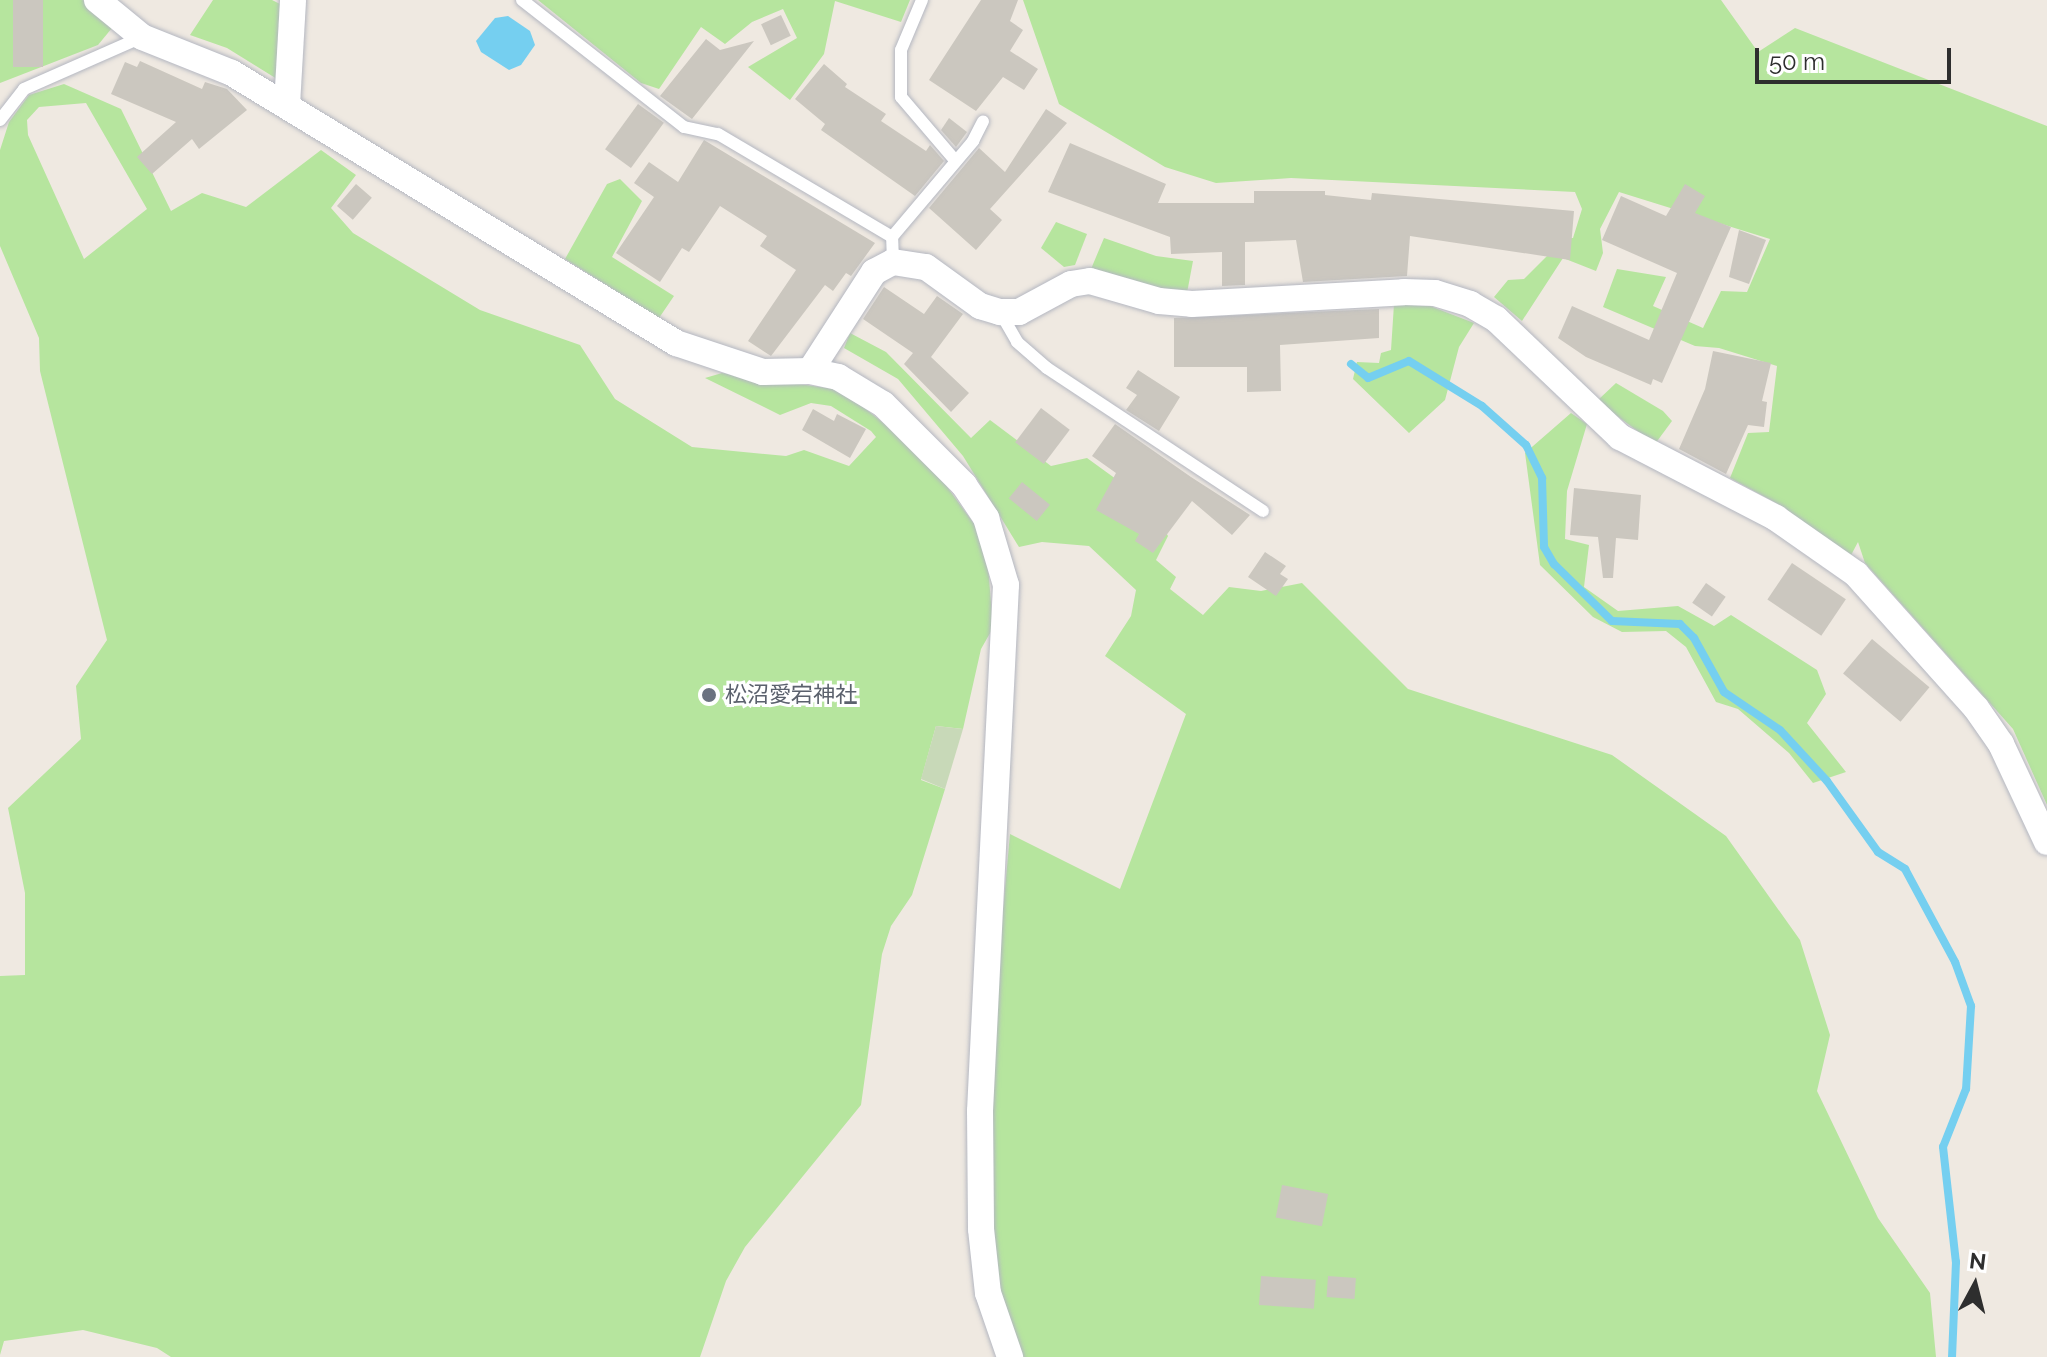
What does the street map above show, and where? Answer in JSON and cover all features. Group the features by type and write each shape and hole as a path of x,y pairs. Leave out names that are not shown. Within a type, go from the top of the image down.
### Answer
{"street":[{"path":"97,0 142,37 232,73 676,343 763,372 810,371 838,377 883,404 941,457 986,518 1000,553 1007,619 980,1111 981,1229 988,1293 1010,1357"},
{"path":"287,105 293,0"},
{"path":"810,371 874,272 893,250 926,267 980,306 1000,312 1019,312 1071,284 1090,281 1159,301 1192,304 1404,292 1435,293 1470,304 1496,319 1620,437 1776,518 1856,574 1976,708 2001,744 2047,842"}],"lane":[{"path":"522,0 684,127 718,134 893,250 983,121"},
{"path":"922,0 901,50 901,97 954,159"},
{"path":"0,120 24,89 142,37"},
{"path":"1000,312 1017,342 1047,368 1263,511"}],"green space":[{"path":"0,0 83,0 112,28 98,45 0,83"},
{"path":"213,0 272,0 282,5 277,79 227,48 190,35"},
{"path":"538,0 910,0 901,22 835,1 824,54 790,100 748,67 797,38 783,9 752,22 725,44 701,27 659,89 641,83"},
{"path":"1023,0 1721,0 1758,52 1795,28 2047,126 2047,805 2013,729 1865,563 1858,542 1850,557 1778,504 1730,478 1748,433 1769,432 1777,366 1719,348 1695,346 1603,307 1617,269 1666,277 1653,306 1703,328 1721,291 1747,292 1770,239 1619,192 1600,229 1603,253 1596,271 1563,258 1522,321 1494,297 1508,280 1524,279 1549,254 1553,237 1573,238 1582,209 1575,192 1291,178 1216,183 1165,167 1059,104"},
{"path":"64,84 121,109 171,211 202,193 246,207 321,150 356,175 331,208 353,233 480,310 580,345 615,399 692,447 786,456 804,450 849,466 876,437 831,406 811,403 780,415 705,378 722,373 841,390 890,428 945,484 977,528 988,565 993,628 981,649 963,729 936,726 921,780 945,789 912,895 891,926 882,954 861,1105 745,1247 726,1281 700,1357 171,1357 157,1348 83,1330 4,1341 0,1355 0,976 25,975 25,893 8,808 81,739 76,686 107,640 40,371 39,338 0,246 0,150 9,122 29,95","holes":["86,103 147,209 84,259 28,135 27,120 39,107"]},
{"path":"620,179 642,201 612,257 674,296 659,318 565,259 607,184"},
{"path":"1056,222 1087,234 1075,265 1064,267 1041,248"},
{"path":"1104,238 1156,256 1193,261 1187,293 1139,286 1091,269"},
{"path":"1394,304 1430,306 1474,323 1459,347 1445,400 1409,433 1353,379 1357,362 1379,363 1381,353 1391,350"},
{"path":"850,333 886,352 971,438 990,420 1051,466 1087,458 1149,503 1168,536 1156,560 1176,577 1170,589 1203,615 1229,587 1261,591 1302,583 1408,689 1612,755 1726,836 1800,940 1830,1035 1817,1091 1878,1218 1930,1293 1936,1357 1023,1357 996,1278 989,1229 994,1008 1010,834 1120,889 1186,714 1105,656 1131,616 1136,590 1089,546 1042,542 1019,547 963,456 898,379 844,348"},
{"path":"1616,383 1663,411 1672,421 1655,444 1597,401"},
{"path":"1571,413 1587,424 1567,491 1565,539 1589,545 1584,587 1618,611 1678,606 1714,626 1731,615 1817,670 1826,694 1807,723 1846,772 1813,783 1789,753 1738,709 1716,702 1686,647 1666,631 1622,632 1593,617 1540,565 1525,453"},
{"path":"936,726 963,729 945,789 921,779"}],"water":[{"path":"508,16 530,31 535,45 521,65 509,70 481,52 476,41 495,18"}],"building":[{"path":"13,0 43,0 43,67 13,67"},
{"path":"981,0 1018,0 1010,21 1023,30 1010,51 1038,69 1024,90 1003,77 976,111 929,80"},
{"path":"781,15 791,36 771,45 761,24"},
{"path":"706,39 720,50 754,41 692,119 660,96"},
{"path":"140,61 202,89 205,82 227,89 247,110 199,149 192,139 152,174 137,157 176,122 111,94 125,62 137,67"},
{"path":"824,64 847,84 845,87 886,114 881,121 926,151 930,145 944,161 915,196 821,130 825,124 795,99"},
{"path":"638,104 664,123 631,168 605,149"},
{"path":"1046,109 1067,123 990,209 1002,220 976,250 929,208 979,148 1005,172"},
{"path":"949,118 967,132 956,147 941,130"},
{"path":"704,140 875,243 851,276 846,273 833,291 825,285 771,356 748,341 796,270 760,246 767,236 720,206 689,252 682,248 660,282 616,253 654,197 634,183 649,162 678,182"},
{"path":"1070,143 1166,184 1158,203 1254,203 1254,191 1325,191 1325,195 1371,200 1372,193 1574,211 1570,260 1410,236 1407,276 1303,282 1296,240 1245,242 1245,285 1222,286 1222,252 1171,254 1170,237 1048,192"},
{"path":"356,184 372,198 353,220 337,206"},
{"path":"1685,184 1705,196 1695,213 1731,227 1662,383 1653,379 1651,385 1586,357 1558,338 1572,306 1649,340 1677,273 1602,240 1621,196 1666,216"},
{"path":"1739,230 1766,240 1749,284 1729,277"},
{"path":"884,287 924,314 937,296 963,314 931,357 969,393 951,412 904,364 913,353 863,319"},
{"path":"1379,309 1379,338 1280,345 1281,391 1247,392 1247,367 1174,367 1174,318"},
{"path":"1713,351 1771,363 1762,401 1767,402 1764,427 1748,425 1726,474 1679,449 1705,389"},
{"path":"1138,370 1180,397 1159,431 1126,410 1137,395 1126,388"},
{"path":"1041,408 1070,430 1044,464 1015,442"},
{"path":"813,409 834,421 837,414 866,429 850,458 802,430"},
{"path":"1115,424 1250,515 1232,535 1192,501 1153,553 1135,541 1139,534 1096,510 1116,473 1092,456"},
{"path":"1022,482 1050,505 1037,521 1009,498"},
{"path":"1574,488 1641,495 1638,540 1616,538 1613,578 1603,578 1598,537 1570,535"},
{"path":"1265,552 1286,566 1280,574 1288,579 1276,596 1248,577"},
{"path":"1792,563 1846,599 1821,636 1767,599"},
{"path":"1706,583 1726,597 1712,616 1692,603"},
{"path":"1872,639 1929,687 1901,722 1843,673"},
{"path":"1282,1185 1328,1194 1322,1226 1276,1217"},
{"path":"1261,1276 1316,1280 1314,1309 1259,1305"},
{"path":"1328,1276 1356,1278 1354,1299 1327,1297"}],"waterway":[{"path":"1351,364 1368,378 1409,361 1482,406 1526,445 1542,478 1544,547 1554,564 1612,621 1680,624 1694,638 1724,692 1780,730 1827,781 1878,852 1905,869 1955,962 1971,1006 1966,1089 1943,1147 1956,1262 1952,1357"}],"place":[{"name":"松沼愛宕神社","path":"709,695"}]}
